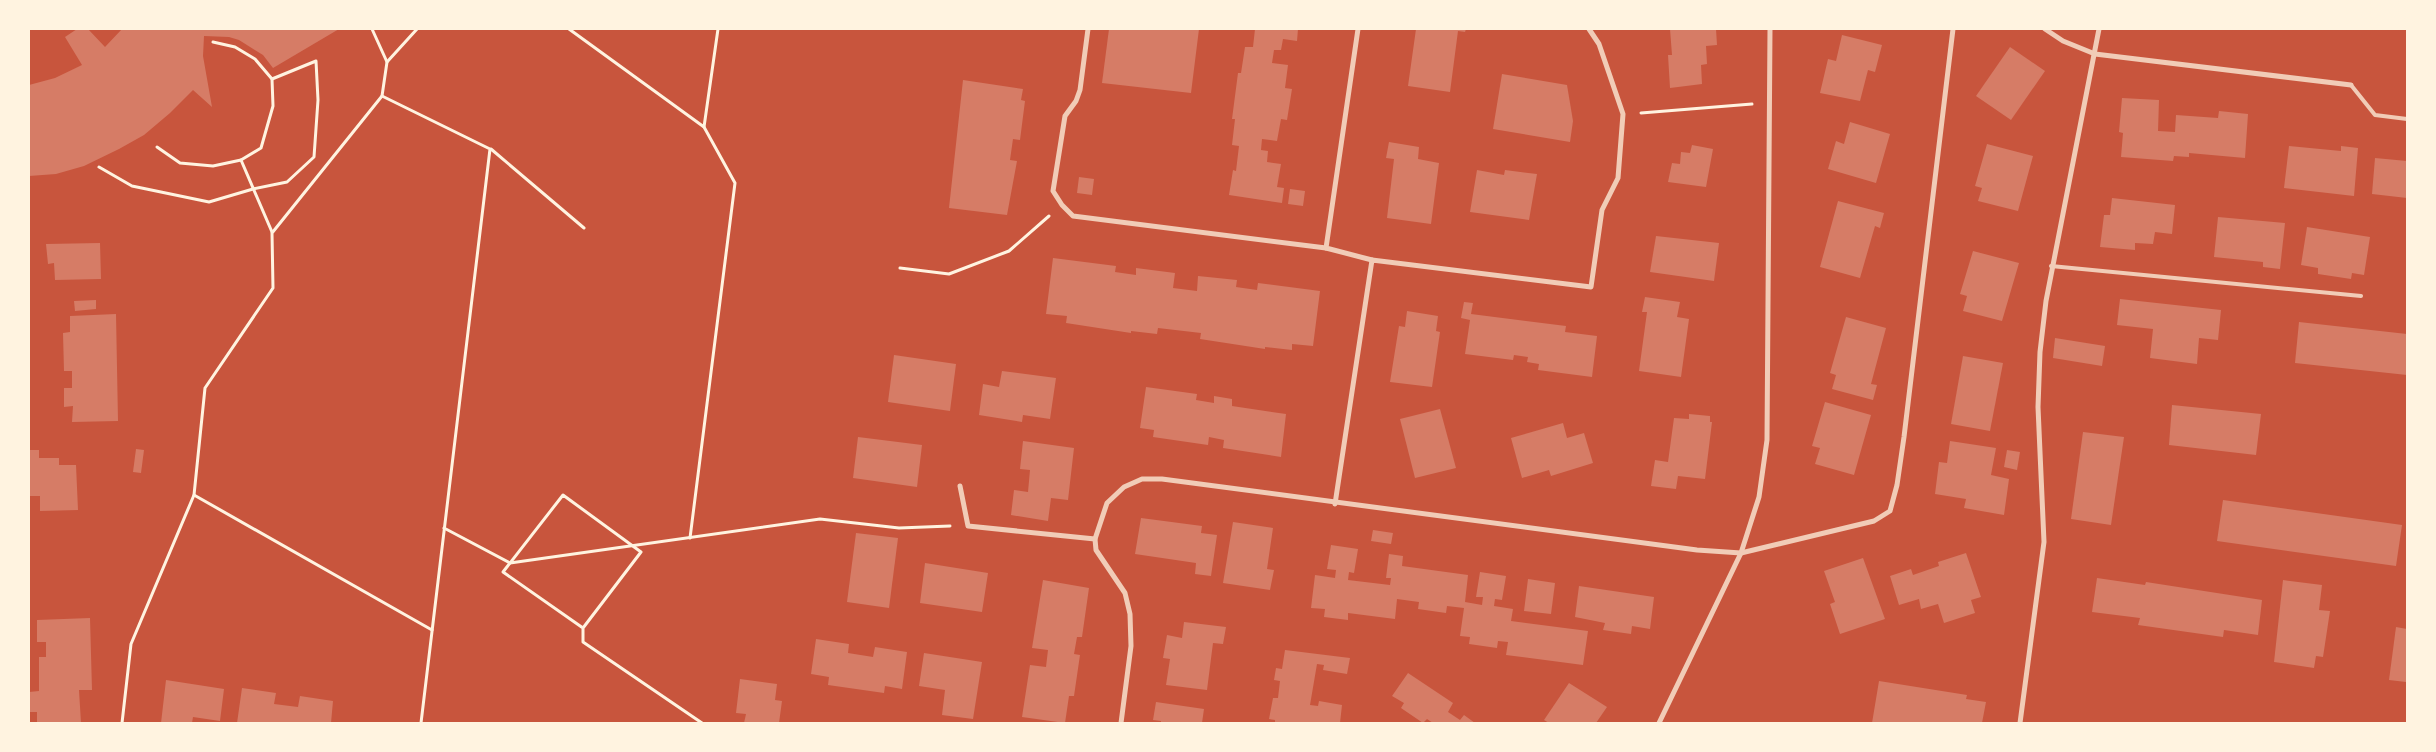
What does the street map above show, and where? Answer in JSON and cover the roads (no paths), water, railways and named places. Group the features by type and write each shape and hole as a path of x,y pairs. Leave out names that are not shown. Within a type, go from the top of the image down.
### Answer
{"street":[{"path":"1088,29 1080,90 1076,101 1065,116 1053,191 1062,205 1073,216 1326,248 1372,260 1592,287 1602,210 1618,178 1623,114 1599,44 1589,29"},
{"path":"1326,248 1358,29"},
{"path":"1659,723 1741,553 1759,497 1767,440 1770,29"},
{"path":"1121,723 1131,646 1130,614 1125,593 1096,550 1095,538 1107,503 1124,487 1142,479 1162,479 1335,504 1697,550 1741,553 1874,521 1890,511 1897,485 1903,446 1953,29"},
{"path":"2045,29 2063,41 2095,54 2351,85"},
{"path":"2020,723 2044,542 2038,407 2040,352 2051,266 2099,29"},
{"path":"1335,504 1372,260"},
{"path":"960,486 968,526 1095,538"}],"lane":[{"path":"2351,85 2375,115 2407,119"},
{"path":"2051,266 2361,296"}]}
